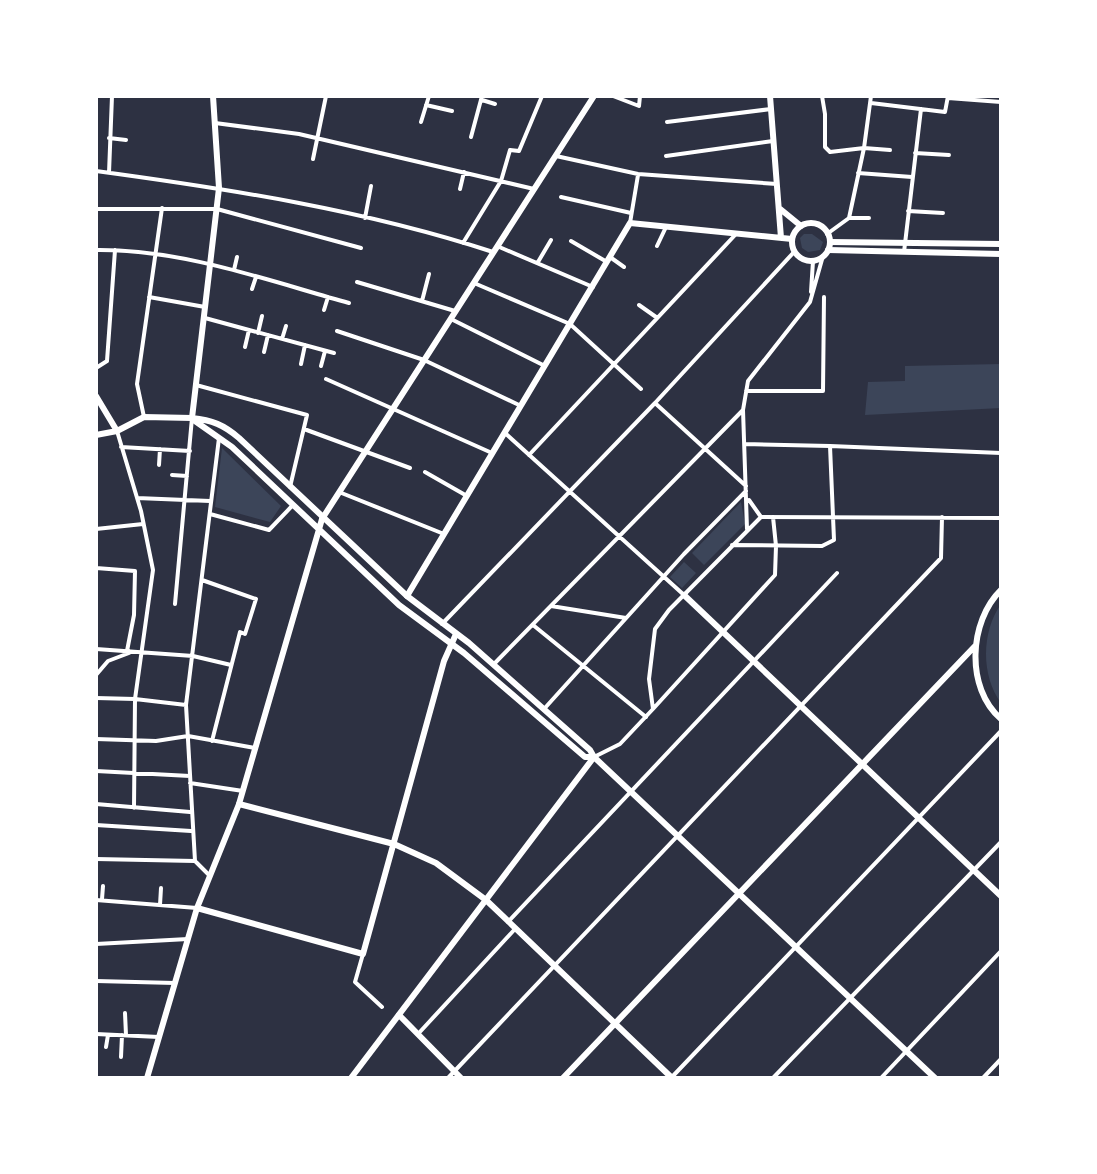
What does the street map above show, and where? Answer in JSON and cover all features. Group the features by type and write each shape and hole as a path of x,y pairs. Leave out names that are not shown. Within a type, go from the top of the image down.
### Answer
{"street":[{"path":"109,173 112,96"},
{"path":"175,604 192,418 219,188 213,96"},
{"path":"313,159 326,96"},
{"path":"421,122 429,96"},
{"path":"463,243 501,181 510,150 519,151 542,96"},
{"path":"147,1078 197,908 239,804 322,519 594,96"},
{"path":"613,96 639,106 640,96"},
{"path":"770,96 781,238"},
{"path":"822,96 825,147 830,152 864,148 890,150"},
{"path":"849,218 871,96"},
{"path":"871,103 945,112 948,97 1001,102"},
{"path":"471,137 482,98 495,104"},
{"path":"426,105 452,111"},
{"path":"667,122 771,109"},
{"path":"904,248 921,109"},
{"path":"525,111 534,114"},
{"path":"215,123 299,134 534,189"},
{"path":"109,138 126,140"},
{"path":"666,156 775,141"},
{"path":"915,153 949,155"},
{"path":"556,156 638,174 777,184"},
{"path":"96,171 219,188 428,231 537,263 593,287"},
{"path":"460,189 464,172"},
{"path":"858,173 912,177"},
{"path":"407,596 630,223 638,174"},
{"path":"365,218 371,186"},
{"path":"561,197 631,213"},
{"path":"144,417 137,384 162,208"},
{"path":"779,208 801,226"},
{"path":"96,209 217,209 361,248"},
{"path":"908,211 943,213"},
{"path":"827,234 849,218 869,218"},
{"path":"630,223 792,239"},
{"path":"827,234 813,224 801,226 792,239 794,252 802,260 813,261 827,250 1001,244"},
{"path":"657,246 666,227"},
{"path":"529,455 736,234"},
{"path":"747,529 743,410 748,381 810,302 827,250 827,234"},
{"path":"537,263 551,240"},
{"path":"571,241 624,267"},
{"path":"904,248 1001,254"},
{"path":"96,250 136,249 209,264 349,303"},
{"path":"96,368 107,361 115,250"},
{"path":"442,624 655,403 794,252"},
{"path":"233,271 237,257"},
{"path":"810,302 813,261"},
{"path":"422,301 429,274"},
{"path":"252,289 256,277"},
{"path":"357,282 455,311"},
{"path":"474,283 570,324 641,389"},
{"path":"149,297 205,307"},
{"path":"324,310 328,297"},
{"path":"746,391 823,391 824,297"},
{"path":"639,305 657,318"},
{"path":"258,333 262,316"},
{"path":"203,318 334,353"},
{"path":"451,319 545,366"},
{"path":"282,339 286,326"},
{"path":"245,347 249,330"},
{"path":"337,331 424,360 521,406"},
{"path":"264,352 268,335"},
{"path":"301,364 305,345"},
{"path":"321,366 325,351"},
{"path":"326,379 493,454"},
{"path":"196,385 307,415 290,488"},
{"path":"96,396 117,431 137,498 153,570 139,652 135,699 134,808"},
{"path":"655,403 746,489"},
{"path":"494,664 743,410"},
{"path":"96,435 117,431 144,417 192,418 225,426 407,596 494,664 590,750 935,1078"},
{"path":"192,418 219,436 399,605 451,644 585,757 594,757"},
{"path":"304,429 410,468"},
{"path":"505,433 684,595 1001,896"},
{"path":"210,876 195,861 186,705 219,436"},
{"path":"745,444 1001,453"},
{"path":"732,545 822,546 834,540 830,446"},
{"path":"121,447 190,451"},
{"path":"159,465 160,449"},
{"path":"425,472 467,496"},
{"path":"172,475 187,476"},
{"path":"544,709 746,489"},
{"path":"339,492 444,534"},
{"path":"747,497 761,517"},
{"path":"137,498 211,501"},
{"path":"210,514 269,530 292,506"},
{"path":"653,709 649,679 655,629 761,517 1001,518"},
{"path":"351,1078 594,757 620,744 775,575 773,517"},
{"path":"448,1078 941,558 942,517"},
{"path":"96,529 143,524"},
{"path":"96,546 96,586"},
{"path":"97,568 135,571 129,652"},
{"path":"508,922 837,573"},
{"path":"202,580 256,599 245,634 240,632 212,741"},
{"path":"1001,590 988,605 976,645 977,670 983,693 1001,719"},
{"path":"551,606 626,618"},
{"path":"532,625 646,717"},
{"path":"382,1007 355,982 444,661 456,634"},
{"path":"563,1078 976,645"},
{"path":"96,649 193,656 231,665"},
{"path":"96,675 108,661 129,652"},
{"path":"96,698 186,705"},
{"path":"239,804 394,844 436,863 486,900 671,1078 1001,731"},
{"path":"96,739 156,741 188,736 255,748"},
{"path":"96,771 190,776"},
{"path":"190,783 243,791"},
{"path":"96,804 190,812"},
{"path":"96,825 191,831"},
{"path":"773,1078 1001,842"},
{"path":"96,859 195,861"},
{"path":"103,886 99,900 197,908 363,954"},
{"path":"160,905 161,888"},
{"path":"418,1034 515,929"},
{"path":"96,944 188,939"},
{"path":"881,1078 1001,951"},
{"path":"96,981 175,983"},
{"path":"121,1057 125,1013"},
{"path":"399,1015 461,1078"},
{"path":"96,1034 159,1037"},
{"path":"106,1047 108,1035"},
{"path":"983,1078 1001,1059"}],"shaded area":[{"path":"804,234 812,234 823,242 820,250 808,252 802,248 800,238"},
{"path":"1001,364 1001,408 865,415 868,382 905,381 905,366"},
{"path":"222,448 281,506 270,522 215,507"},
{"path":"741,502 745,524 704,565 692,553"},
{"path":"684,562 696,573 682,588 670,577"},
{"path":"1001,604 1001,703 990,680 986,654 990,627"}]}
